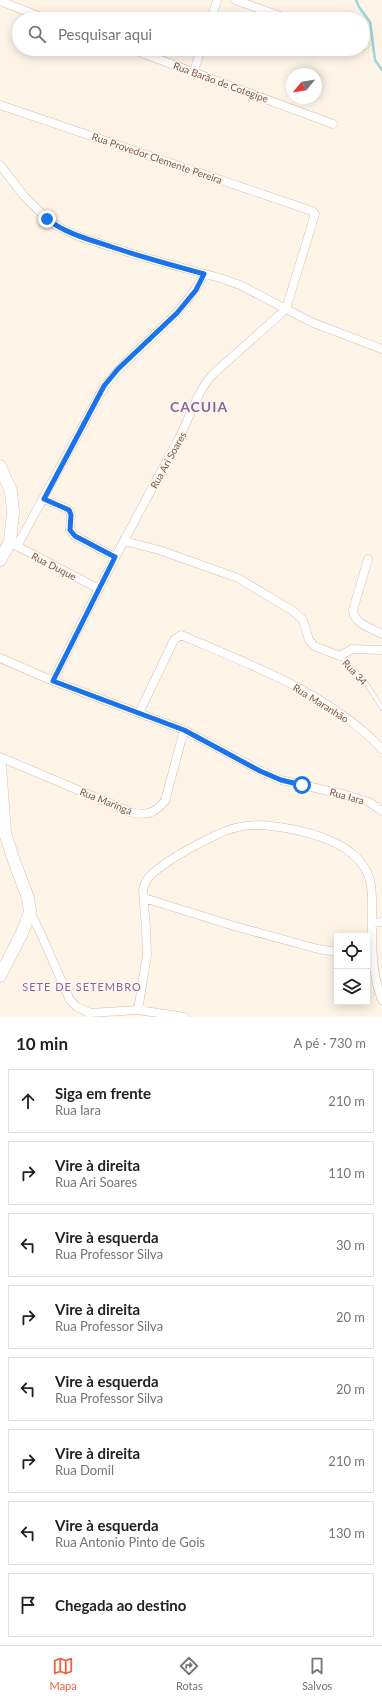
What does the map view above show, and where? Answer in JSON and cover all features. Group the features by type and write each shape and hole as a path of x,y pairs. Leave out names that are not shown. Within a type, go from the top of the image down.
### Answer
{"main road":[{"path":"0,466 11,491 14,544 0,560"},
{"path":"0,766 5,833 28,898 30,912 22,933 0,976"}],"street":[{"path":"214,12 218,0"},
{"path":"235,0 268,12"},
{"path":"0,1 28,12"},
{"name":"Rua Barão de Cotegipe","path":"151,56 333,124"},
{"path":"194,71 199,56"},
{"name":"Rua Provedor Clemente Pereira","path":"0,105 314,212 316,216 286,309"},
{"path":"0,166 24,196 55,225 94,242 240,285 311,322 382,349"},
{"path":"14,544 44,499 104,386 118,369 177,313 196,290 204,274"},
{"name":"Rua Ari Soares","path":"53,681 115,557 186,426 205,384 216,371 286,309"},
{"path":"44,499 69,510 71,515 70,530 75,536 115,557"},
{"path":"124,540 159,550 238,578 298,616 305,623 309,640 314,646 340,656 352,649 382,650"},
{"name":"Rua Duque","path":"14,544 99,589"},
{"path":"368,559 353,610 353,617 357,621 382,634"},
{"name":"Rua Maranhão","path":"139,713 174,640 181,635 298,687 335,710 370,737 382,749"},
{"name":"Rua Iara","path":"0,658 53,681 184,730 260,771 281,780 346,795 369,802 382,812"},
{"name":"Rua Maringá","path":"0,757 130,812 141,815 149,814 159,808 165,801 184,730"},
{"path":"138,1010 147,955 144,898 145,884 149,877 156,870 199,844 230,828 248,825 267,824 305,832 340,846 358,859 365,868 372,887 370,957 381,997"},
{"path":"144,898 234,926 318,949 334,952"},
{"path":"30,912 70,1000 77,1007 90,1015 138,1010 184,1017"},
{"path":"372,923 382,922"}],"lane":[{"name":"Rua 34","path":"340,656 364,680 382,708"}],"waterway":[{"path":"356,0 363,12"},
{"path":"370,22 375,60 382,70"}],"district":[{"name":"CACUIA","path":"199,406"},
{"name":"SETE DE SETEMBRO","path":"82,986"}],"route":[{"path":"47,219 55,225 80,237 204,274 196,290 177,313 118,369 104,386 44,499 69,510 71,515 70,530 75,536 115,557 53,681 184,730 204,739 260,771 281,780 302,785"}]}
